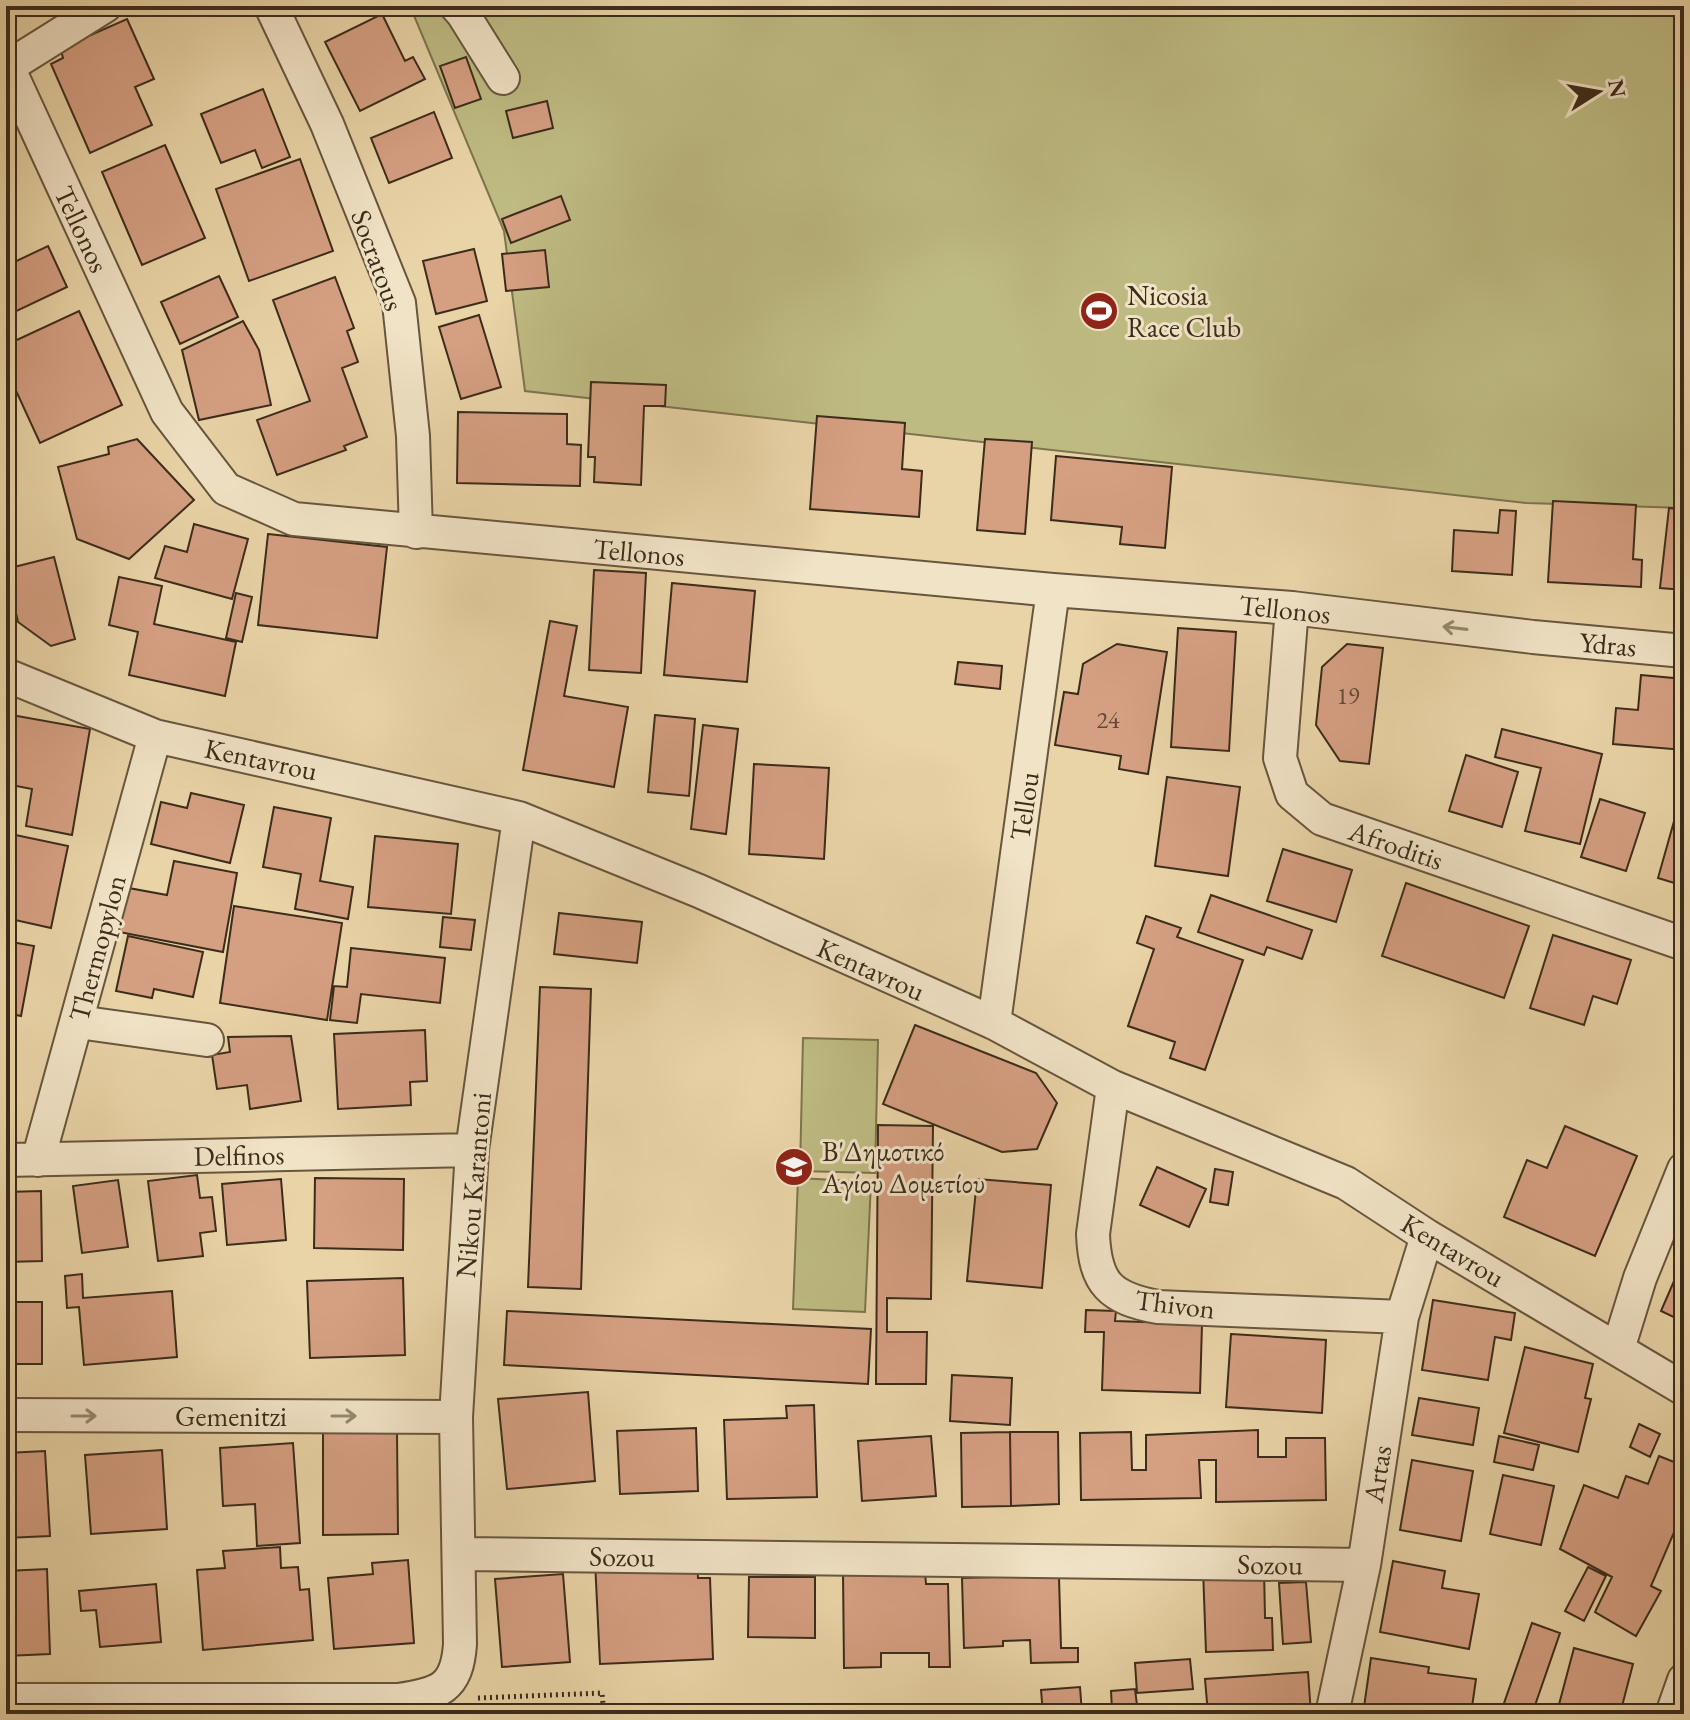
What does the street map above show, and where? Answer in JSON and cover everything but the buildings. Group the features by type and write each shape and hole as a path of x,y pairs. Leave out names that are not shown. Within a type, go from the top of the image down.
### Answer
{"street":[{"name":"Socratous","path":"271,6 327,124 399,303 413,436 416,532"},
{"path":"456,6 503,78"},
{"path":"7,68 101,7"},
{"name":"Tellonos","path":"7,68 167,412 226,489 294,519 1053,590 1292,608 1533,637"},
{"name":"Tellou","path":"994,1023 1053,590"},
{"name":"Afroditis","path":"1292,608 1280,758 1292,794 1322,819 1684,944"},
{"name":"Ydras","path":"1533,637 1684,651"},
{"name":"Kentavrou","path":"6,675 155,736 519,818 699,891 994,1023 1113,1087 1346,1183 1427,1236 1684,1389"},
{"name":"Thermopylon","path":"22,1160 78,1022 155,736"},
{"name":"Nikou Karantoni","path":"459,1554 456,1417 472,1150 519,818"},
{"path":"78,1022 207,1040"},
{"name":"Thivon","path":"1113,1087 1093,1234 1094,1256 1109,1289 1121,1298 1158,1307 1402,1317"},
{"name":"Delfinos","path":"22,1160 472,1150"},
{"path":"1618,1349 1640,1278 1684,1169"},
{"name":"Artas","path":"1332,1714 1364,1565 1402,1317 1427,1236"},
{"name":"Gemenitzi","path":"6,1415 456,1417"},
{"path":"6,1700 398,1700 423,1696 443,1688 452,1680 459,1666 459,1554"},
{"name":"Sozou","path":"459,1554 1364,1565"},
{"path":"1672,1714 1684,1680"}],"path":[{"path":"452,1680 473,1698 602,1693 604,1714"}],"shaded area":[{"name":"Nicosia Race Club","path":"410,6 1684,6 1684,508 1527,503 525,391 504,231"},
{"path":"803,1038 878,1040 875,1173 800,1171"},
{"path":"798,1178 871,1182 865,1312 793,1309"}],"place":[{"name":"Nicosia Race Club","path":"1099,311"},
{"name":"Β'Δημοτικό Αγίου Δομετίου","path":"794,1167"}]}
